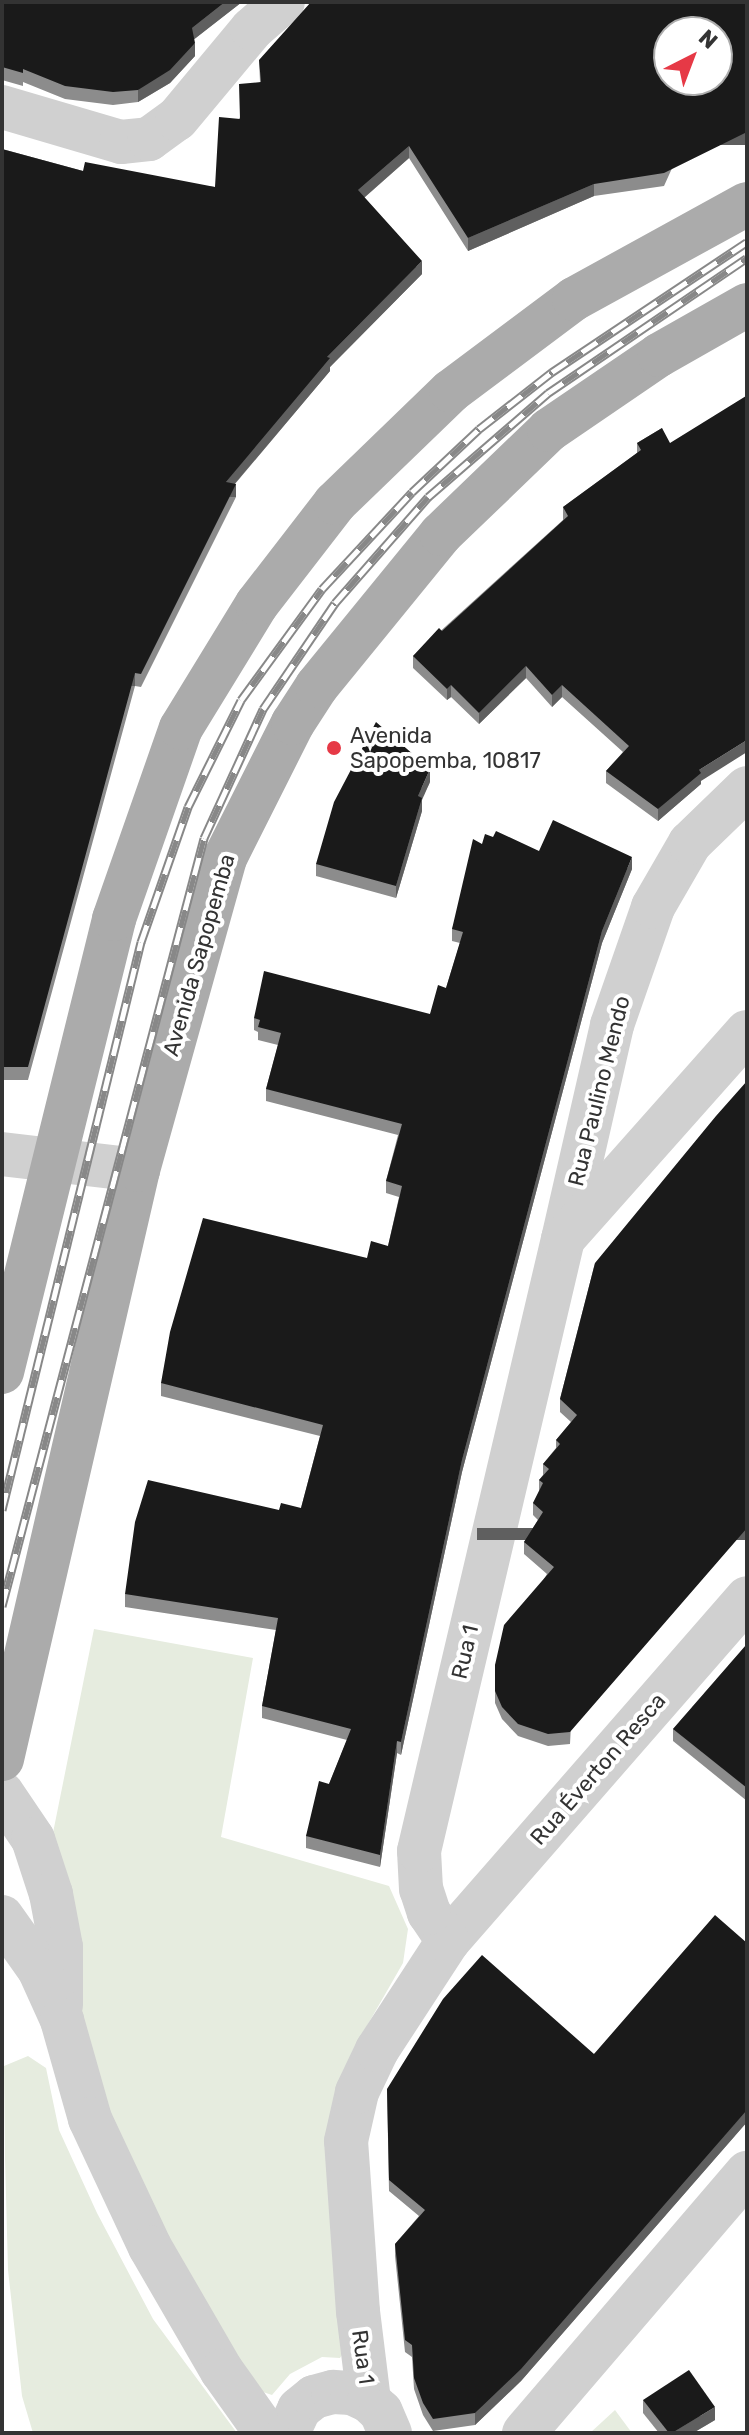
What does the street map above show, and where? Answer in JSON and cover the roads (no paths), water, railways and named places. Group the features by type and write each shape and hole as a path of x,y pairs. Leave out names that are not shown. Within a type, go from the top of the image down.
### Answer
{"main road":[{"path":"2,1372 114,919 181,728 257,604 335,503 451,391 574,299 747,204"},
{"name":"Avenida Sapopemba","path":"2,1759 138,1170 225,858 293,723 317,686 441,534 549,430 659,355 747,305"}],"street":[{"path":"2,107 121,142 149,139 177,119 252,29 283,2"},
{"name":"Rua Paulino Mendo","path":"563,1239 612,1025 653,907 690,843 747,788"},
{"name":"Rua 1","path":"324,2417 358,2312 346,2141 357,2092 377,2050 448,1941 429,1913 421,1889 419,1851 563,1239 747,1032"},
{"path":"2,1154 138,1170"},
{"name":"Rua Éverton Resca","path":"448,1941 747,1598"},
{"path":"2,1793 33,1839 51,1894 61,1947 62,2020"},
{"path":"2,1917 39,1969 62,2020 90,2119 150,2247 222,2371 257,2393 324,2417"},
{"path":"524,2433 747,2173"}],"railway":[{"path":"2,1510 141,942 188,807 241,700 322,589 412,492 479,429 552,372 747,242"},
{"path":"2,1606 204,838 263,709 335,603 428,497 548,393 747,258"}],"place":[{"name":"Avenida Sapopemba, 10817","path":"334,748"}]}
